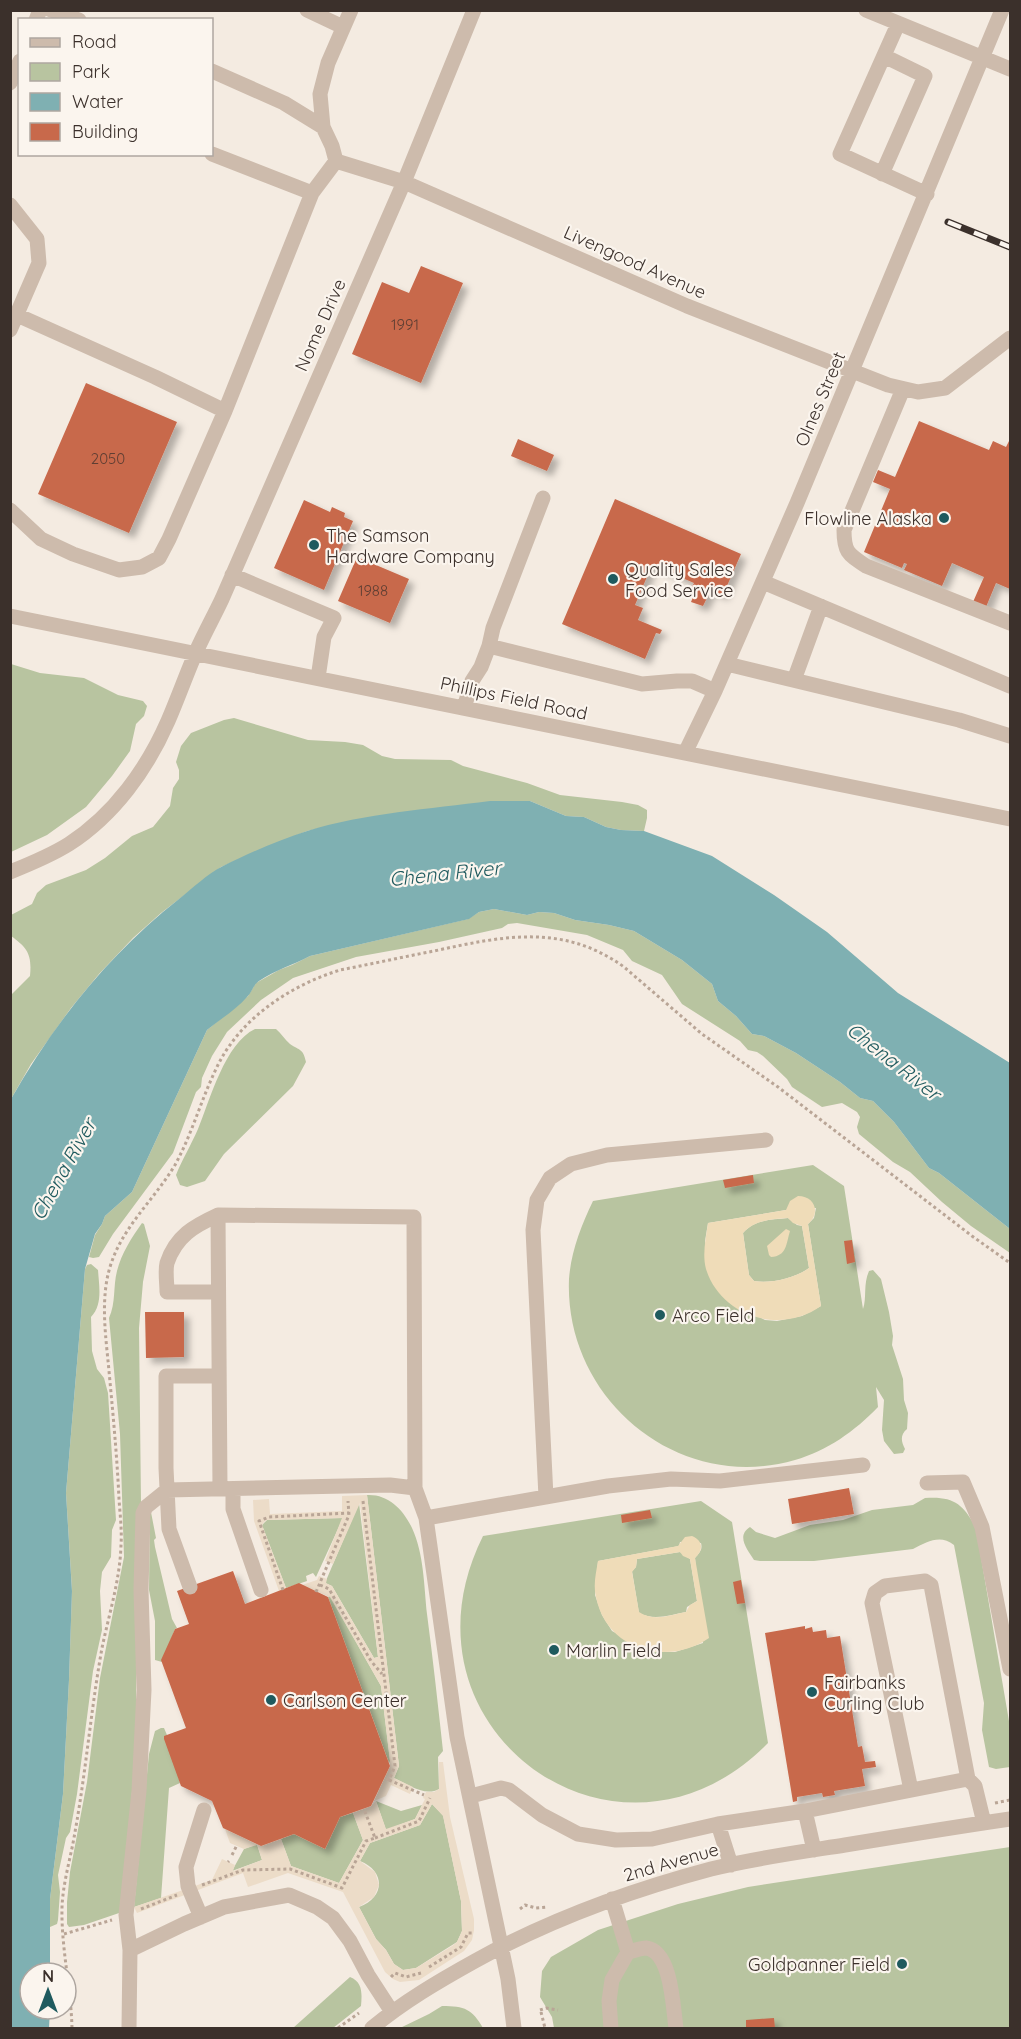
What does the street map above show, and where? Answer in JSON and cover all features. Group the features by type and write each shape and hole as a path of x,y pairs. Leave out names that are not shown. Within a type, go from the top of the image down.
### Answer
{"street":[{"path":"51,10 73,18"},
{"path":"307,10 343,27"},
{"path":"10,510 41,538 73,554 119,570 142,567 159,558 170,538 225,411 312,193 336,161 323,127 320,94 328,63 351,10"},
{"name":"Nome Drive","path":"10,872 49,856 94,825 129,788 150,757 168,721 404,182 474,10"},
{"path":"866,10 1011,69"},
{"name":"Olnes Street","path":"685,753 763,582 1002,10"},
{"path":"898,24 840,154 927,194"},
{"path":"882,174 926,76 884,56"},
{"path":"213,71 284,103 323,127"},
{"path":"213,154 312,193"},
{"name":"Livengood Avenue","path":"336,161 404,182 687,306 888,385 918,392 945,388 1011,338"},
{"path":"10,205 37,239 39,263 10,330"},
{"path":"17,315 155,376 225,411"},
{"path":"903,388 844,530 844,546 853,557 866,566 1011,624"},
{"path":"464,708 472,681 481,667 493,628 543,498"},
{"path":"232,576 334,618 324,637 318,678"},
{"path":"763,582 1011,686"},
{"path":"794,680 821,606"},
{"name":"Phillips Field Road","path":"10,616 1011,819"},
{"path":"489,646 642,684 692,681 715,691"},
{"path":"727,664 959,720 1011,736"},
{"path":"546,1497 533,1230 537,1200 550,1178 571,1164 607,1155 766,1140"},
{"path":"218,1292 167,1292 167,1264 179,1240 193,1226 218,1215 414,1217 415,1488 426,1518 457,1737 508,1979 514,2028"},
{"path":"218,1215 219,1376 226,1489 261,1590"},
{"path":"190,1587 169,1528 166,1376 219,1376"},
{"path":"426,1518 608,1486 671,1479 720,1481 863,1465"},
{"path":"927,1484 963,1482 982,1527 1011,1669"},
{"path":"129,2028 130,1950 126,1915 138,1802 144,1690 141,1590 143,1513 146,1507 167,1490 390,1485 415,1488"},
{"path":"911,1790 872,1603 875,1593 885,1586 925,1581 931,1585 968,1779 975,1786 984,1823"},
{"path":"471,1796 501,1788 509,1790 542,1815 578,1834 616,1840 652,1839 718,1824 805,1811 968,1779"},
{"path":"201,1917 188,1886 186,1867 204,1810"},
{"path":"805,1811 814,1850"},
{"name":"2nd Avenue","path":"372,2028 392,2012 457,1971 501,1947 553,1922 612,1899 731,1865 1011,1819"},
{"path":"718,1824 731,1865"},
{"path":"130,1950 224,1907 289,1895 316,1906 333,1918 350,1941 368,1975 392,2012"},
{"path":"611,2028 609,2001 612,1980 628,1952 612,1899"},
{"path":"628,1952 646,1948 658,1953 667,1969 676,2028"}],"path":[{"path":"72,2028 62,1906 75,1834 98,1668 118,1572 121,1544 106,1326 105,1303 109,1270 117,1247 126,1231 168,1174 186,1143 222,1056 236,1036 270,1005 296,988 332,973 498,938 546,937 585,945 624,967 702,1034 778,1087 972,1236 1011,1263"},
{"path":"316,1592 349,1513 348,1500 363,1499 394,1766 389,1780"},
{"path":"283,1590 259,1521 269,1517 349,1513"},
{"path":"320,1585 329,1589 371,1661 383,1675"},
{"path":"385,1777 424,1795"},
{"path":"243,1870 290,1869 342,1888 366,1841 419,1821 430,1798"},
{"path":"363,1809 375,1838"},
{"path":"232,1855 237,1845"},
{"path":"520,1909 525,1905"},
{"path":"64,1934 126,1915"},
{"path":"391,1977 395,1973 406,1977 421,1973 461,1947 468,1934 474,1933"},
{"path":"545,2028 540,2011 546,2008 558,2010"},
{"path":"338,2028 359,2013"}],"green space":[{"path":"11,664 40,673 84,678 118,695 143,701 147,706 144,716 136,724 130,751 86,807 47,835 11,852"},
{"path":"234,718 308,740 363,745 382,756 395,759 451,760 463,766 527,783 560,795 638,805 647,810 644,831 606,827 584,817 566,816 530,801 440,808 357,820 307,831 260,850 221,867 161,913 133,938 71,1008 31,1064 11,1099 11,995 30,976 30,969 28,953 11,936 11,915 32,904 37,893 46,885 86,870 132,836 153,827 170,806 173,788 179,779 176,762 181,746 191,733"},
{"path":"494,909 527,915 539,912 554,913 575,920 634,931 682,960 712,984 718,1001 752,1034 764,1036 796,1053 860,1098 873,1101 894,1122 929,1168 939,1173 1010,1229 1010,1253 971,1226 910,1172 893,1162 859,1134 857,1127 860,1117 857,1112 842,1103 822,1107 792,1087 787,1079 763,1056 748,1050 740,1041 682,1004 662,975 632,961 623,950 587,935 517,923 439,942 356,957 293,978 261,1000 227,1032 212,1056 173,1153 113,1234 99,1257 89,1257 95,1235 105,1216 132,1192 207,1030 248,996 256,983 310,956 468,919 479,912"},
{"path":"255,1029 276,1029 290,1044 302,1052 306,1062 293,1086 224,1154 205,1181 187,1187 180,1185 176,1175 198,1129 220,1073 235,1046"},
{"name":"Arco Field","path":"813,1165 844,1186 863,1309 867,1276 869,1271 873,1270 881,1279 889,1312 893,1336 892,1345 903,1379 904,1400 908,1413 907,1429 902,1438 905,1449 903,1453 894,1454 884,1441 882,1430 884,1400 876,1387 878,1407 869,1416 829,1446 795,1460 751,1467 710,1463 671,1449 636,1427 607,1398 586,1363 572,1323 570,1269 577,1239 593,1201","holes":["816,1208 814,1218 808,1224 821,1306 802,1316 777,1321 765,1320 726,1299 711,1280 705,1241 708,1223 786,1210"]},
{"name":"Arco Field","path":"788,1218 802,1226 809,1268 783,1279 768,1282 754,1281 749,1275 743,1233 758,1223"},
{"path":"142,1223 150,1246 143,1282 139,1328 141,1504 136,1598 136,1744 122,1912 84,1925 69,1927 67,1902 70,1872 87,1782 100,1678 124,1557 120,1434 109,1318 119,1265 127,1246"},
{"path":"91,1264 98,1270 99,1289 99,1301 91,1317 92,1351 108,1393 116,1520 112,1530 111,1557 102,1572 100,1591 102,1630 93,1671 77,1794 70,1832 66,1838 58,1875 60,1892 58,1920 57,1924 50,1927 50,1899 63,1794 69,1680 72,1590 66,1493 85,1269"},
{"path":"367,1495 382,1497 399,1509 412,1528 419,1548 443,1751 438,1757 439,1789 434,1791 422,1791 394,1778 399,1766"},
{"path":"925,1498 943,1498 956,1503 967,1513 976,1528 1010,1727 1010,1767 996,1769 989,1767 982,1730 984,1703 954,1545 939,1540 913,1549 814,1561 760,1561 754,1560 744,1543 744,1534 750,1527 756,1532 775,1538 810,1525 843,1520 872,1510 913,1505"},
{"name":"Marlin Field","path":"701,1501 732,1522 768,1743 709,1786 647,1802 587,1795 533,1769 491,1726 466,1671 462,1606 483,1536","holes":["680,1542 701,1543 701,1550 695,1558 703,1643 675,1652 651,1652 612,1631 602,1615 595,1595 598,1561 679,1546"]},
{"path":"359,1503 378,1657 374,1658 332,1586 325,1583"},
{"path":"150,1507 156,1538 155,1547 172,1619 177,1628 162,1662 155,1660 155,1621 149,1590"},
{"path":"343,1518 316,1577 313,1573 306,1576 307,1581 286,1588 262,1525 267,1520"},
{"name":"Marlin Field","path":"680,1552 690,1559 697,1601 687,1607 686,1612 674,1615 650,1617 639,1613 632,1571 636,1567 637,1559"},
{"path":"330,1596 381,1686 389,1763 328,1597"},
{"path":"164,1728 167,1735 180,1783 169,1788 161,1898 134,1907 149,1754 155,1731"},
{"path":"376,1801 401,1811 422,1805 415,1819 386,1830"},
{"path":"432,1804 443,1815 461,1901 462,1931 457,1942 416,1968 403,1970 394,1964 376,1939 359,1907 374,1897 379,1884 374,1871 360,1861 370,1843 420,1825"},
{"path":"353,1813 363,1840 339,1883 291,1866 281,1839 294,1834 325,1849 340,1817"},
{"path":"257,1844 262,1860 232,1871 244,1849"},
{"path":"1010,1847 1010,2028 554,2028 552,2017 540,1997 542,1971 551,1957 598,1930 678,1904 748,1887"},
{"path":"350,1977 359,1985 361,2006 333,2028 293,2028"},
{"path":"442,2006 467,2010 483,2028 400,2028 429,2014"}],"sand":[{"path":"798,1196 804,1197 809,1199 814,1206 814,1215 808,1224 821,1306 805,1315 771,1320 738,1309 714,1286 706,1269 704,1258 708,1223 786,1210 790,1201","holes":["788,1218 793,1223 802,1226 809,1268 783,1279 768,1282 754,1281 749,1275 743,1233 752,1225 770,1220"]},
{"path":"786,1229 790,1231 783,1252 771,1257 767,1246"},
{"path":"685,1537 696,1538 701,1546 695,1558 709,1638 693,1647 658,1652 625,1641 612,1630 602,1615 595,1588 598,1561 678,1546","holes":["680,1552 690,1559 697,1601 690,1605 686,1612 668,1616 650,1617 639,1612 632,1572 636,1567 637,1559"]}],"shaded area":[{"path":"367,1495 399,1766 394,1778 413,1787 410,1794 391,1785 386,1796 374,1801 390,1766 381,1686 330,1597 302,1585 317,1580 319,1576 327,1579 326,1583 332,1586 374,1658 378,1657 360,1503 333,1564 325,1561 342,1518 267,1520 264,1522 262,1525 286,1588 279,1591 254,1521 253,1500 269,1499 270,1514 342,1511 342,1496"},
{"path":"439,1762 443,1762 450,1817 474,1919 474,1930 472,1940 464,1951 419,1980 400,1982 385,1972 343,1892 288,1873 248,1887 243,1873 137,1913 134,1907 212,1880 222,1859 235,1865 233,1871 262,1860 257,1845 244,1849 230,1843 225,1829 261,1846 281,1839 291,1866 339,1883 363,1840 353,1813 371,1806 376,1801 386,1829 415,1819 426,1792 439,1789","holes":["432,1804 443,1816 461,1901 462,1931 457,1942 452,1946 416,1968 403,1970 394,1964 376,1939 359,1907 374,1897 379,1885 375,1872 360,1861 370,1843 420,1825"]}],"water":[{"name":"Chena River","path":"490,801 530,801 566,816 584,817 606,827 644,831 712,856 774,895 827,932 898,993 1010,1063 1010,1229 939,1173 929,1168 894,1122 873,1101 860,1098 796,1053 764,1036 752,1034 718,1001 712,984 682,960 634,931 575,920 554,913 539,912 527,915 494,909 479,912 469,919 310,956 255,984 243,1002 207,1030 132,1192 105,1216 95,1234 85,1269 66,1493 72,1591 69,1680 63,1794 50,1899 50,1961 18,1961 18,2021 49,2021 49,2028 11,2028 11,1099 46,1043 85,991 130,942 200,881 217,869 243,856 307,831 398,812"}],"building":[{"path":"421,266 463,283 421,383 352,354 382,282 409,293"},
{"path":"86,383 177,422 129,533 38,494"},
{"name":"Flowline Alaska","path":"919,421 989,450 993,441 1006,447 1010,442 1010,589 996,583 986,607 973,602 984,577 952,563 942,586 904,570 907,564 904,563 902,568 864,552 890,489 873,482 878,470 895,477"},
{"path":"518,439 554,455 547,471 511,456"},
{"name":"Quality Sales Food Service","path":"615,499 741,554 723,595 711,590 703,606 691,602 696,590 691,589 694,583 652,565 635,605 643,608 638,620 662,630 660,634 656,633 645,659 562,624"},
{"name":"The Samson Hardware Company","path":"304,500 330,512 332,507 345,513 344,517 353,521 324,590 274,568"},
{"path":"357,557 409,579 390,623 338,601"},
{"path":"753,1175 754,1183 725,1188 723,1180"},
{"path":"852,1240 855,1262 847,1264 844,1241"},
{"path":"145,1312 184,1312 184,1357 146,1358"},
{"path":"849,1488 854,1514 792,1524 788,1499"},
{"path":"650,1510 652,1518 622,1523 621,1515"},
{"name":"Carlson Center","path":"233,1571 245,1604 299,1583 328,1597 390,1766 371,1806 340,1817 325,1849 294,1834 261,1846 223,1828 212,1801 181,1786 164,1739 164,1736 186,1728 161,1660 175,1629 189,1624 177,1591"},
{"path":"741,1580 745,1603 737,1604 733,1582"},
{"name":"Fairbanks Curling Club","path":"805,1626 805,1629 812,1627 813,1632 826,1630 827,1638 840,1636 858,1747 862,1746 865,1762 875,1761 876,1767 862,1769 865,1786 834,1791 835,1795 823,1797 822,1793 797,1797 797,1801 793,1802 765,1633"},
{"path":"774,2018 775,2028 746,2028 746,2020"}],"railway":[{"path":"948,222 1010,247"}],"place":[{"name":"Flowline Alaska","path":"944,518"},
{"name":"The Samson Hardware Company","path":"314,545"},
{"name":"Quality Sales Food Service","path":"613,579"},
{"name":"Arco Field","path":"660,1315"},
{"name":"Marlin Field","path":"554,1650"},
{"name":"Fairbanks Curling Club","path":"812,1692"},
{"name":"Carlson Center","path":"271,1700"},
{"name":"Goldpanner Field","path":"902,1964"}]}
